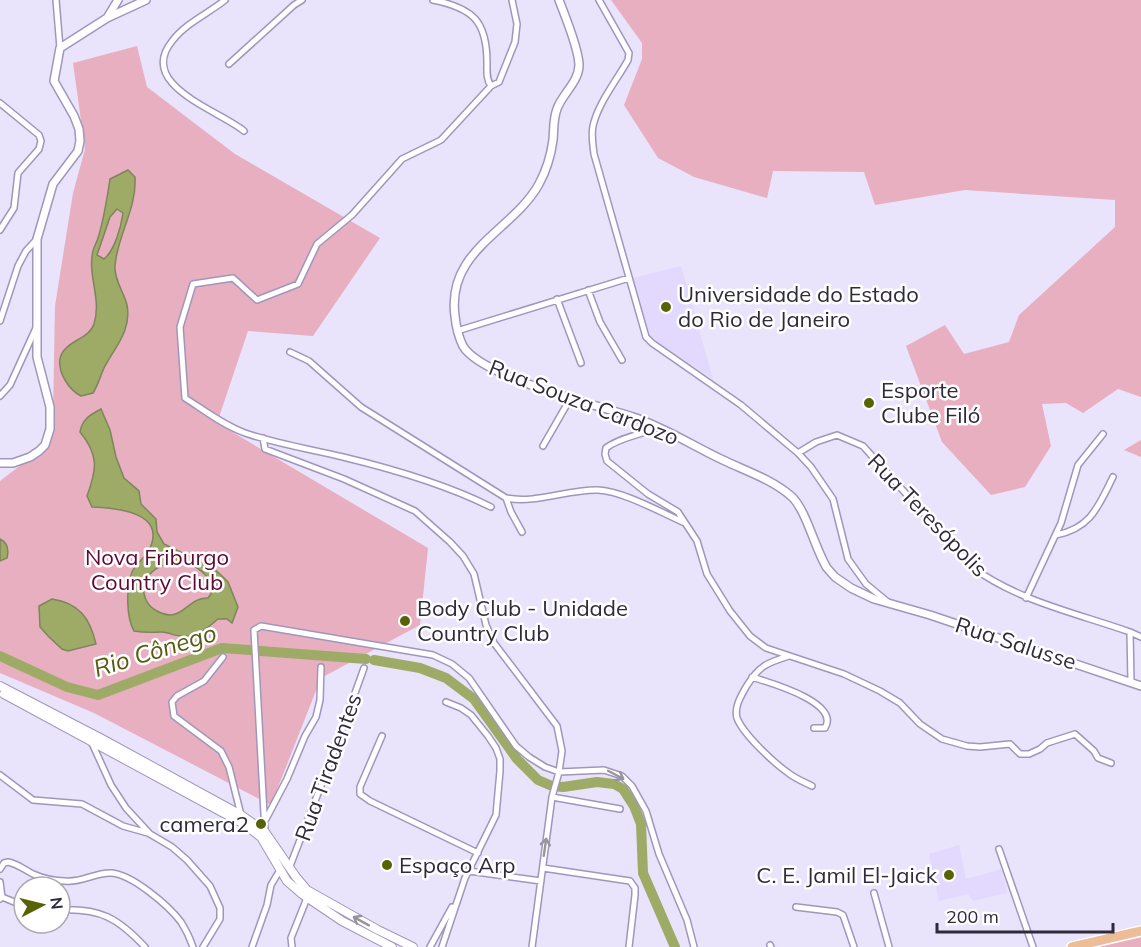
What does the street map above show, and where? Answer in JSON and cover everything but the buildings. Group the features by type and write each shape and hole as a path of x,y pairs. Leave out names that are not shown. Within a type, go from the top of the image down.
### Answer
{"main road":[{"path":"0,686 244,824 261,837 287,881 307,898 342,921 392,947"},
{"path":"0,692 241,815 265,832 296,877 313,893 413,947"},
{"path":"1072,947 1091,945 1141,931"}],"street":[{"path":"0,463 13,463 30,457 45,445 50,429 50,407 38,366 37,239 53,184 78,151 80,141 79,129 74,116 54,81 60,48 56,0"},
{"path":"107,18 118,0"},
{"path":"60,48 107,18 146,0"},
{"path":"225,0 172,40 165,52 164,66 169,80 179,91 233,121 244,131"},
{"path":"229,64 294,4 302,0"},
{"path":"433,0 455,4 470,13 482,29 487,54 487,77 491,86"},
{"path":"491,507 474,498 411,476 238,430 185,398 180,327 192,284 233,278 256,300 298,284 317,244 352,215 402,159 441,140 491,86 499,82 516,42 517,24 512,0"},
{"name":"Rua Souza Cardozo","path":"559,0 578,58 578,72 557,109 553,141 539,184 520,208 499,227 463,267 456,286 453,306 457,331 464,348 483,363 508,376 570,399 633,417 658,427 784,490 794,498 800,508 822,559 834,577 874,599 889,603"},
{"path":"599,0 629,53 628,60 593,125 594,154 646,337 733,399 798,453 824,483 833,499 848,559 866,584 889,603"},
{"path":"0,103 39,135 40,141 39,149 18,173 14,208 0,230"},
{"path":"0,321 18,266 26,250 37,239"},
{"path":"457,331 629,278"},
{"path":"588,290 600,322 622,360"},
{"path":"557,299 581,363"},
{"path":"0,396 10,385 36,326"},
{"path":"290,352 309,361 361,407 506,498 526,499 600,490 613,492 687,523"},
{"path":"543,446 570,399"},
{"path":"658,427 611,444 606,448 605,454 608,461 632,482 678,513 687,523 697,541 707,574 730,611 750,636 766,648 844,674 880,691 900,703 920,724 942,738 967,746 1010,744 1020,754 1029,754 1047,743 1075,734 1094,751 1098,758 1112,763"},
{"path":"1026,598 1056,535 1078,465 1103,434"},
{"name":"Rua Teresópolis","path":"798,453 816,442 837,435 863,446 972,567 991,581 1026,598 1141,637"},
{"path":"263,438 265,449 344,479 415,511 443,535 463,556 474,574 486,625 494,643 557,726 562,751 559,775 552,797 532,947"},
{"path":"1056,535 1071,532 1085,524 1113,477"},
{"path":"506,498 522,532"},
{"name":"Rua Salusse","path":"889,603 1141,687"},
{"path":"265,832 254,630 261,626 433,655 452,664 469,678 516,746 529,757 559,775 604,770 622,776 632,786 646,811 659,854 687,920 694,947"},
{"path":"1130,632 1131,682"},
{"path":"789,656 766,664 757,670 740,698 737,717 746,731 770,757 788,773 812,786"},
{"path":"223,657 204,681 177,696 172,702 171,709 174,716 221,751 229,766 241,815"},
{"path":"265,821 316,717 320,700 321,668"},
{"name":"Rua Tiradentes","path":"290,866 364,668"},
{"path":"752,677 786,687 806,696 823,711 828,719 825,728 814,728"},
{"path":"442,947 459,895 496,815 500,759 496,748 471,715 446,702"},
{"path":"90,736 111,785 126,808 150,834"},
{"path":"382,736 360,787 360,794 478,853"},
{"path":"0,775 33,800 82,804 123,826 150,834 172,847 210,886 220,908 220,919 203,947"},
{"path":"552,797 620,809"},
{"path":"228,808 237,798"},
{"path":"999,849 1033,947"},
{"path":"0,868 4,862 8,862 35,875 65,882 82,881 93,875 112,873 124,877 154,895 172,912 181,922 193,947"},
{"path":"543,868 630,881 635,895 629,947"},
{"path":"252,947 267,905 271,885 280,870"},
{"path":"469,871 541,881"},
{"path":"0,882 1,898"},
{"path":"874,893 889,947"},
{"path":"430,947 459,895"},
{"path":"292,947 291,938 307,898"},
{"path":"796,907 837,912 843,915 854,947"},
{"path":"72,909 106,915 119,922 145,947"}],"shaded area":[{"path":"128,170 135,177 133,200 119,244 115,266 116,276 127,305 127,322 122,338 104,368 93,393 81,396 72,390 65,380 60,359 66,348 87,334 94,324 96,305 92,269 93,249 102,224 110,179","holes":["117,209 123,213 114,244 104,259 97,255 110,217"]},
{"name":"Universidade do Estado do Rio de Janeiro","path":"681,266 713,379 648,337 633,278"},
{"path":"101,409 110,430 124,478 139,491 141,504 156,519 157,532 164,544 213,568 228,582 238,607 232,623 227,619 218,619 192,636 134,631 128,610 130,578 149,550 153,537 151,527 146,520 126,511 92,507 87,496 93,478 94,463 91,448 80,432 90,415","holes":["184,562 190,564 210,581 212,587 208,598 194,602 173,615 153,609 146,599 142,583 156,569 165,565"]},
{"path":"0,539 6,545 8,552 7,558 0,561"},
{"path":"52,599 69,604 82,613 87,619 96,644 68,651 62,649 49,637 40,627 39,606"},
{"name":"C. E. Jamil El-Jaick","path":"959,845 966,879 1002,869 1007,893 973,901 968,894 939,901 929,854"}],"green space":[{"path":"611,0 1141,0 1141,397 1118,389 1083,413 1066,403 1042,404 1051,446 1025,487 991,495 942,442 906,346 945,325 964,354 1009,342 1019,315 1115,227 1115,200 965,190 875,205 864,172 773,171 767,198 694,177 658,158 624,105 642,59 642,43"},
{"name":"Nova Friburgo Country Club","path":"137,46 147,87 235,154 380,238 313,336 248,331 217,423 428,548 420,625 321,678 271,805 94,713 0,673 0,481 47,445 53,414 55,306 73,193 85,149 73,63"},
{"path":"1141,440 1141,457 1124,450"},
{"path":"1141,936 1141,947 1094,947 1099,946"}],"waterway":[{"name":"Rio Cônego","path":"0,656 67,687 98,695 222,648 366,659"},
{"name":"Rio Cônego","path":"374,660 420,668 446,678 474,699 517,759 538,780 552,786 563,787 597,782 614,784 623,789 634,806 641,824 643,873 675,947"}],"place":[{"name":"Universidade do Estado do Rio de Janeiro","path":"666,307"},
{"name":"Esporte Clube Filó","path":"869,403"},
{"name":"Body Club - Unidade Country Club","path":"405,621"},
{"name":"camera2","path":"261,824"},
{"name":"Espaço Arp","path":"387,865"},
{"name":"C. E. Jamil El-Jaick","path":"949,875"}]}
